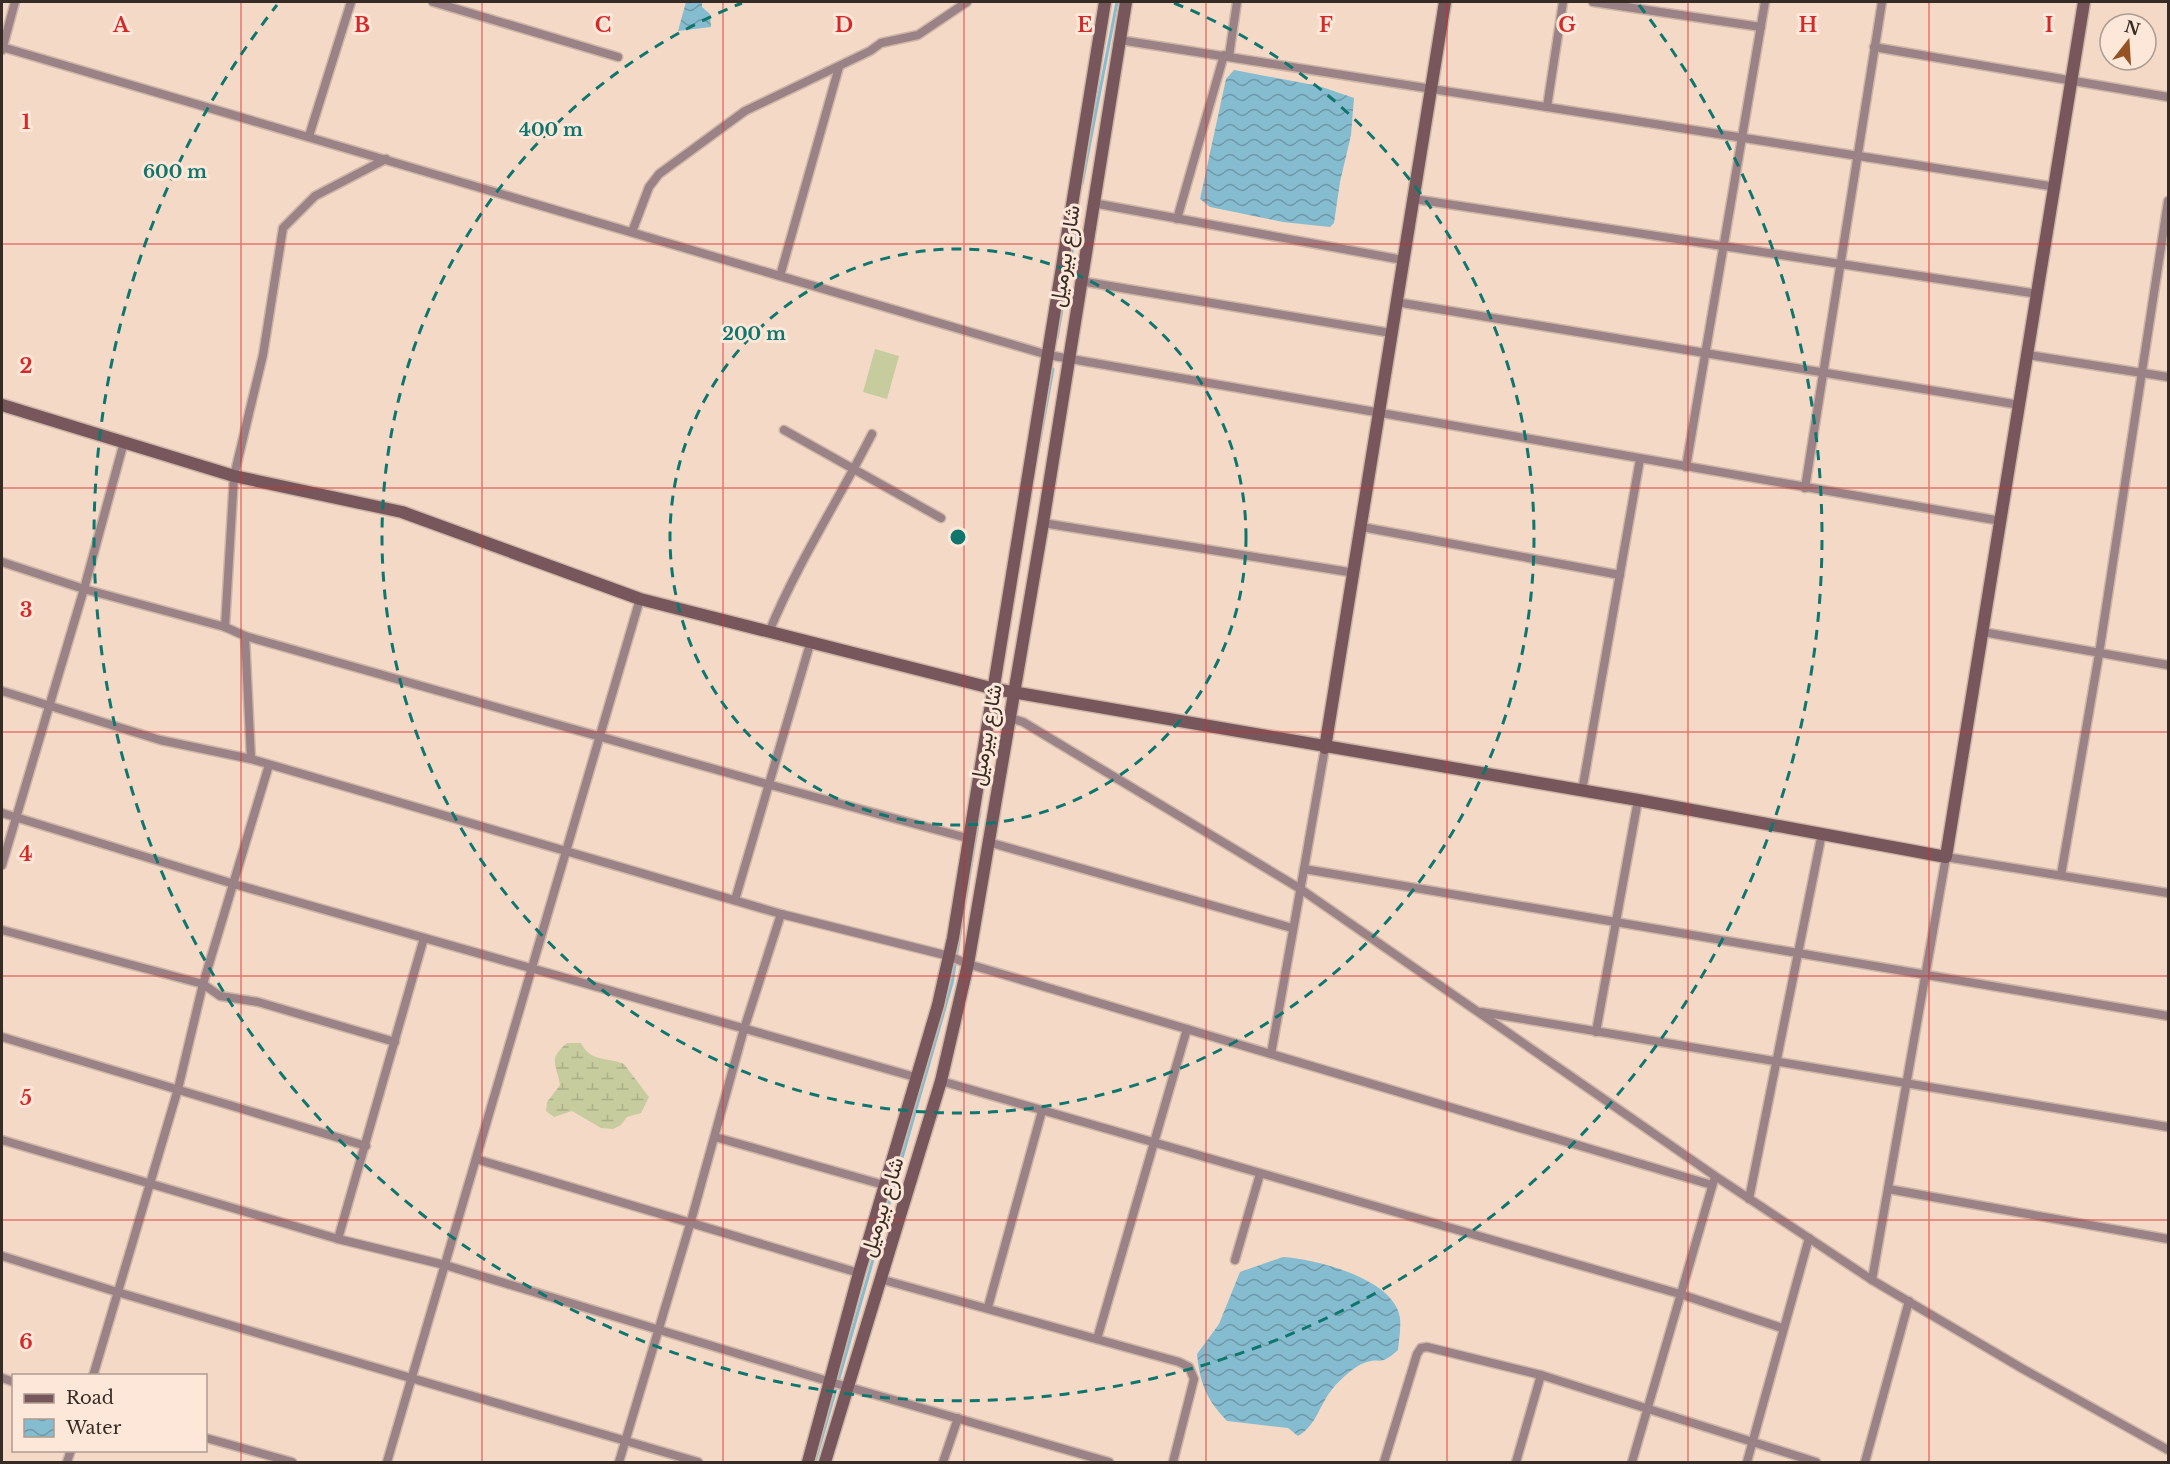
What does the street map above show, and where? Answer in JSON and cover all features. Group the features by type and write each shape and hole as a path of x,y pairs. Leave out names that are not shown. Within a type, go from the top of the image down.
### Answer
{"street":[{"path":"15,2 2,48 1059,357 2001,521"},
{"path":"309,136 351,2"},
{"path":"433,2 618,57"},
{"path":"632,232 649,187 659,174 745,111 839,67 881,43 918,34 967,2"},
{"name":"شارع بيرميل","path":"825,1462 941,1081 968,964 1043,523 1059,357 1105,2"},
{"name":"شارع بيرميل","path":"808,1462 884,1185 938,1005 949,956 967,837 1059,357 1080,281 1126,2"},
{"path":"1177,219 1227,56 1237,2"},
{"path":"1271,1054 1355,573 1391,333 1445,2"},
{"path":"1547,107 1563,2"},
{"path":"1593,2 1761,27"},
{"path":"1686,467 1765,2"},
{"path":"1805,488 1882,2"},
{"path":"1872,1280 1928,974 2084,2"},
{"path":"1120,40 2056,187"},
{"path":"1874,47 2169,97"},
{"path":"780,276 839,67"},
{"path":"225,627 234,476 263,355 283,228 315,196 386,159"},
{"path":"1414,199 2038,294"},
{"path":"2061,875 2099,654 2169,201"},
{"path":"1093,203 1403,260"},
{"path":"1080,281 1391,333"},
{"path":"1396,302 2020,405"},
{"path":"2028,355 2169,377"},
{"path":"2,405 234,476 402,512 640,599 995,690 1582,790 1946,857 2169,893"},
{"path":"784,430 941,519"},
{"path":"770,632 792,578 872,434"},
{"path":"2,865 84,589 124,442"},
{"path":"1582,790 1640,459"},
{"path":"1043,523 1355,573"},
{"path":"1362,527 1620,575"},
{"path":"2,562 84,589 225,627 245,636 767,784 967,837"},
{"path":"387,1462 640,599"},
{"path":"1983,632 2169,665"},
{"path":"245,636 251,759"},
{"path":"735,900 767,784 810,644"},
{"path":"2,691 160,740 251,759 781,914 949,956 968,964 1712,1185"},
{"path":"992,712 1010,716 1299,888 1715,1176 1872,1280 2023,1369 2169,1450"},
{"path":"94,1374 178,1089 203,984 269,765"},
{"path":"1596,1032 1638,800"},
{"path":"2,813 234,884 915,1077"},
{"path":"1749,1198 1822,833"},
{"path":"988,842 1292,928"},
{"path":"1304,869 2169,1016"},
{"path":"619,1462 691,1221 744,1029 781,914"},
{"path":"2,930 203,984 220,996 258,1002 394,1042"},
{"path":"338,1239 424,938"},
{"path":"1478,1012 2169,1127"},
{"path":"1096,1339 1187,1029"},
{"path":"2,1037 366,1146"},
{"path":"941,1081 1680,1294 1782,1328"},
{"path":"988,1307 1042,1111"},
{"path":"715,1137 884,1185"},
{"path":"2,1140 338,1239 445,1265 831,1382 1109,1462"},
{"path":"476,1159 691,1221 859,1273"},
{"path":"1235,1260 1260,1174"},
{"path":"1632,1462 1715,1176"},
{"path":"1888,1189 2169,1239"},
{"path":"1747,1462 1782,1328 1809,1238"},
{"path":"2,1256 411,1380 698,1462"},
{"path":"880,1279 988,1307 1179,1362 1189,1367 1194,1379 1173,1462"},
{"path":"1865,1462 1909,1301"},
{"path":"1384,1462 1421,1348 1427,1347 1541,1376 1647,1407 1816,1462"},
{"path":"1516,1462 1541,1376"},
{"path":"943,1462 958,1418"},
{"path":"207,1438 292,1462"}],"green space":[{"path":"875,349 899,356 887,399 863,392"},
{"path":"567,1043 581,1043 594,1056 624,1064 649,1097 641,1113 627,1117 621,1125 613,1129 601,1128 572,1111 554,1117 546,1111 547,1102 560,1085 555,1058"}],"water":[{"path":"686,2 702,2 702,7 710,14 711,27 678,31"},
{"path":"1234,70 1319,86 1354,98 1351,135 1340,182 1334,223 1330,227 1283,222 1210,207 1200,199 1226,79"},
{"path":"1283,1257 1333,1267 1369,1282 1384,1292 1395,1304 1400,1318 1398,1350 1387,1359 1370,1361 1356,1367 1329,1393 1310,1426 1298,1436 1288,1428 1227,1421 1214,1406 1206,1391 1200,1374 1197,1354 1219,1324 1240,1272"}],"waterway":[{"path":"1082,184 1117,2"},
{"path":"1057,338 1079,211"},
{"path":"1034,473 1053,369"},
{"path":"815,1462 952,983 980,811"}]}
